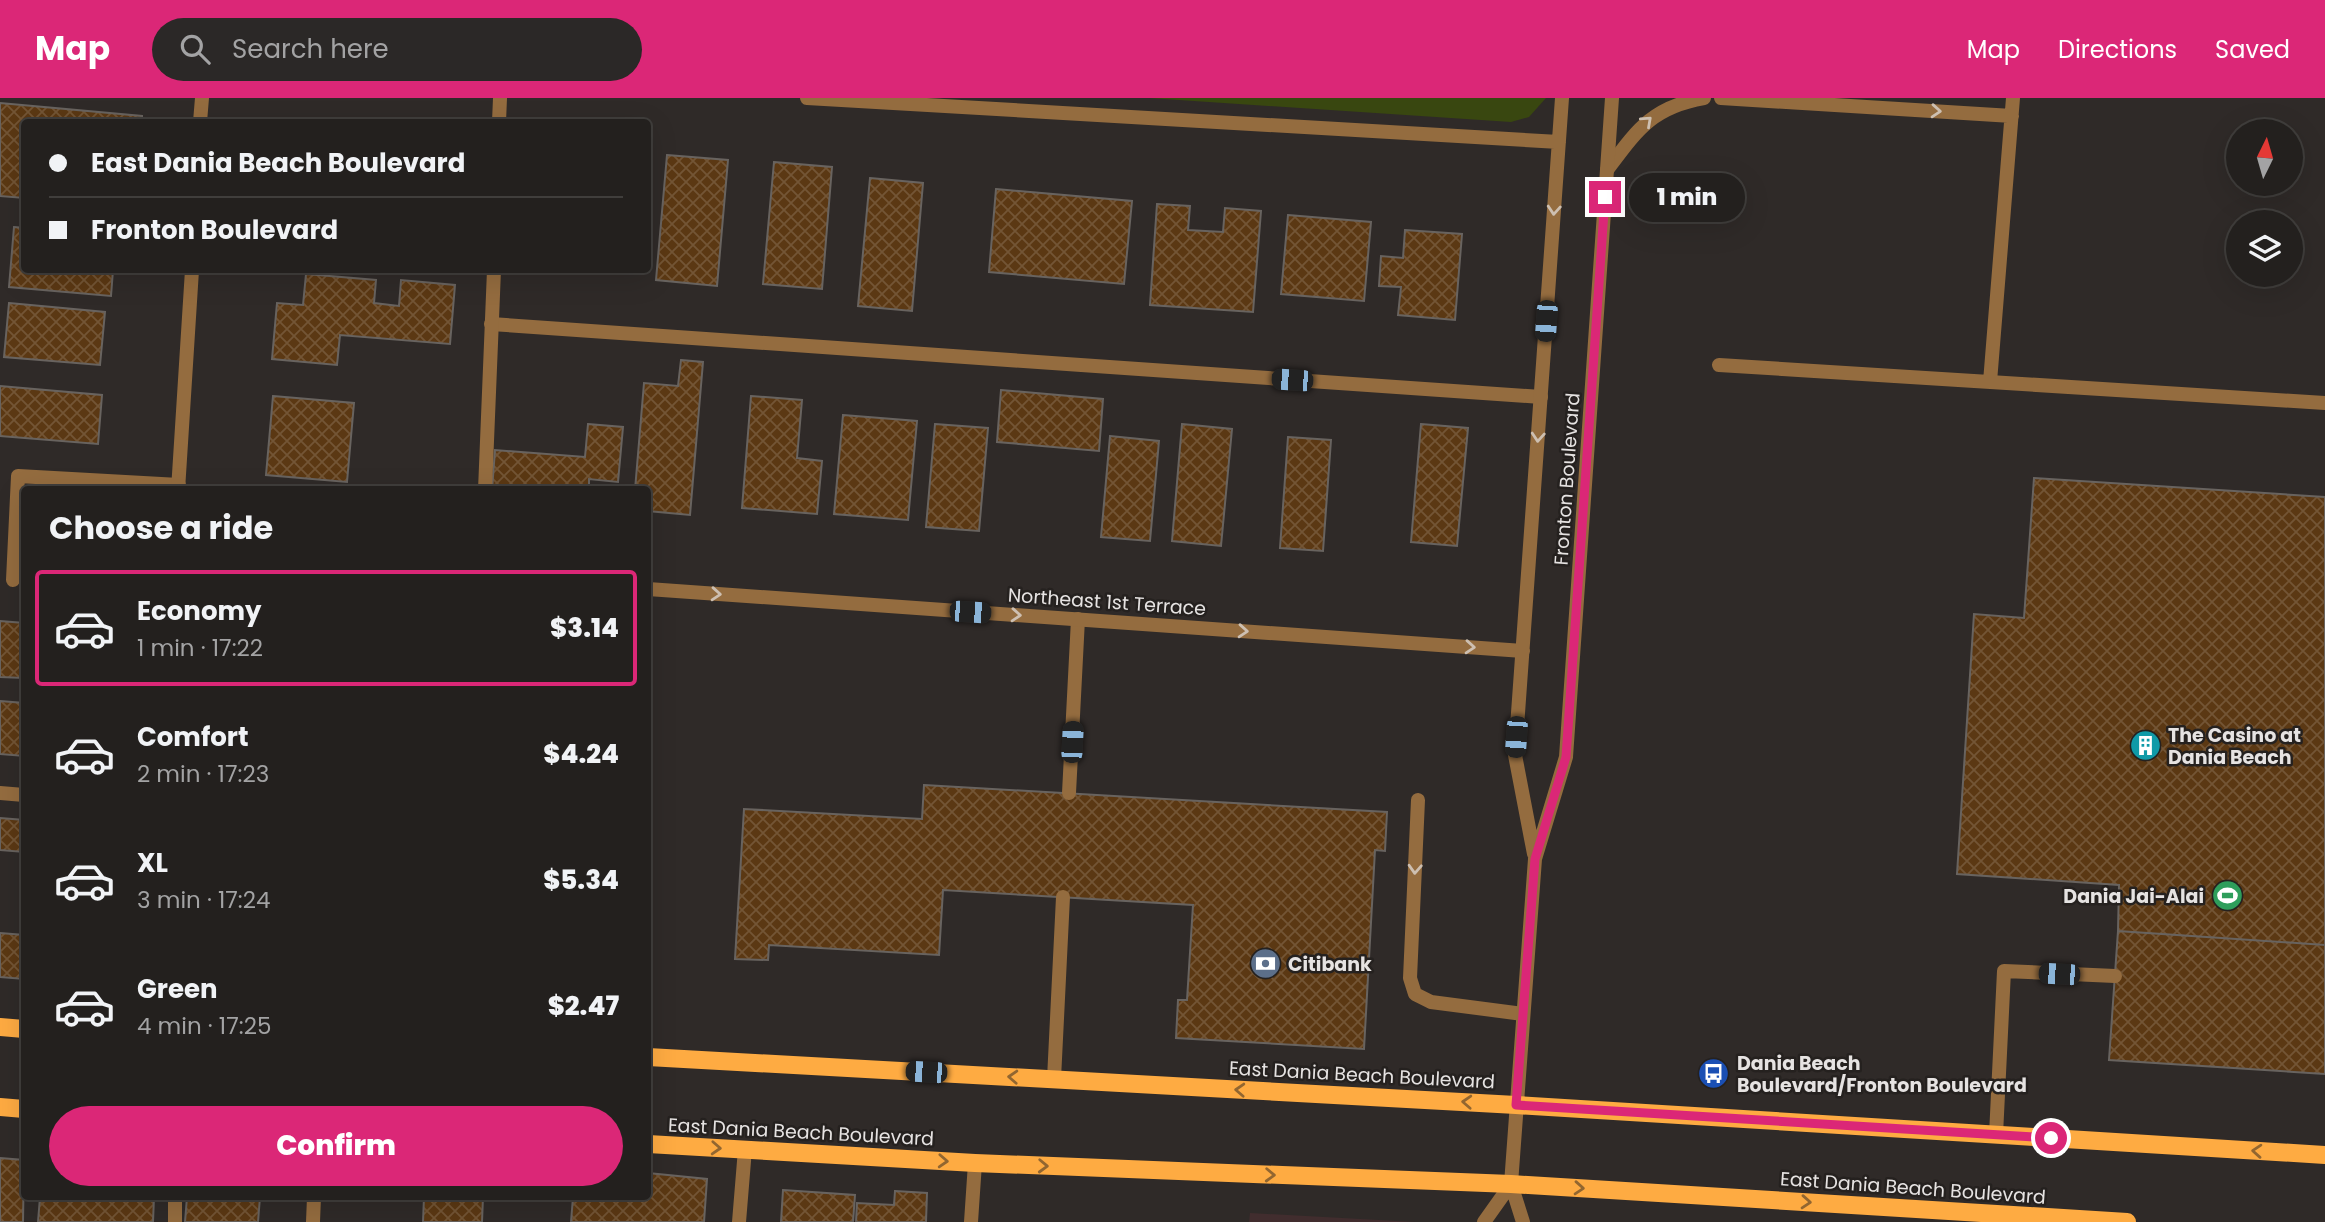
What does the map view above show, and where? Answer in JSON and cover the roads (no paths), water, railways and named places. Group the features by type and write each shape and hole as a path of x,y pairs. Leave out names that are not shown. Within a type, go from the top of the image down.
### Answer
{"main road":[{"path":"0,1027 21,1029"},
{"path":"0,1034 21,1030"},
{"name":"East Dania Beach Boulevard","path":"651,1056 1516,1105 2325,1155"},
{"path":"0,1107 21,1109"},
{"name":"East Dania Beach Boulevard","path":"651,1144 975,1163 1511,1184 2027,1219 2127,1222"}],"street":[{"path":"200,119 202,98"},
{"path":"499,119 500,98"},
{"path":"807,98 1559,142"},
{"name":"Fronton Boulevard","path":"1511,1184 1535,859 1566,757 1612,98"},
{"path":"1607,170 1636,131 1658,111 1679,102 1704,98"},
{"path":"1721,98 2012,116"},
{"path":"1990,382 2013,98"},
{"name":"Fronton Boulevard","path":"1535,859 1515,755 1563,99"},
{"path":"178,486 192,273"},
{"path":"485,486 494,273"},
{"path":"491,324 1541,397"},
{"path":"1719,365 2325,403"},
{"path":"13,580 18,476 151,486"},
{"name":"Northeast 1st Terrace","path":"651,589 1523,651"},
{"path":"1069,793 1078,619"},
{"path":"0,793 21,795"},
{"path":"1419,800 1410,978 1415,994 1431,1002 1523,1014"},
{"path":"1054,1079 1063,897"},
{"path":"1996,1135 2004,971 2115,976"},
{"path":"739,1222 745,1149"},
{"path":"971,1222 975,1163"},
{"path":"1484,1222 1511,1184"},
{"path":"1511,1184 1523,1222"},
{"path":"175,1200 175,1222"},
{"path":"313,1222 314,1200"}],"place":[{"name":"The Casino at Dania Beach","path":"2145,746"},
{"name":"Dania Jai-Alai","path":"2227,896"},
{"name":"Citibank","path":"1265,964"},
{"name":"Dania Beach Boulevard/Fronton Boulevard","path":"1714,1074"}]}
